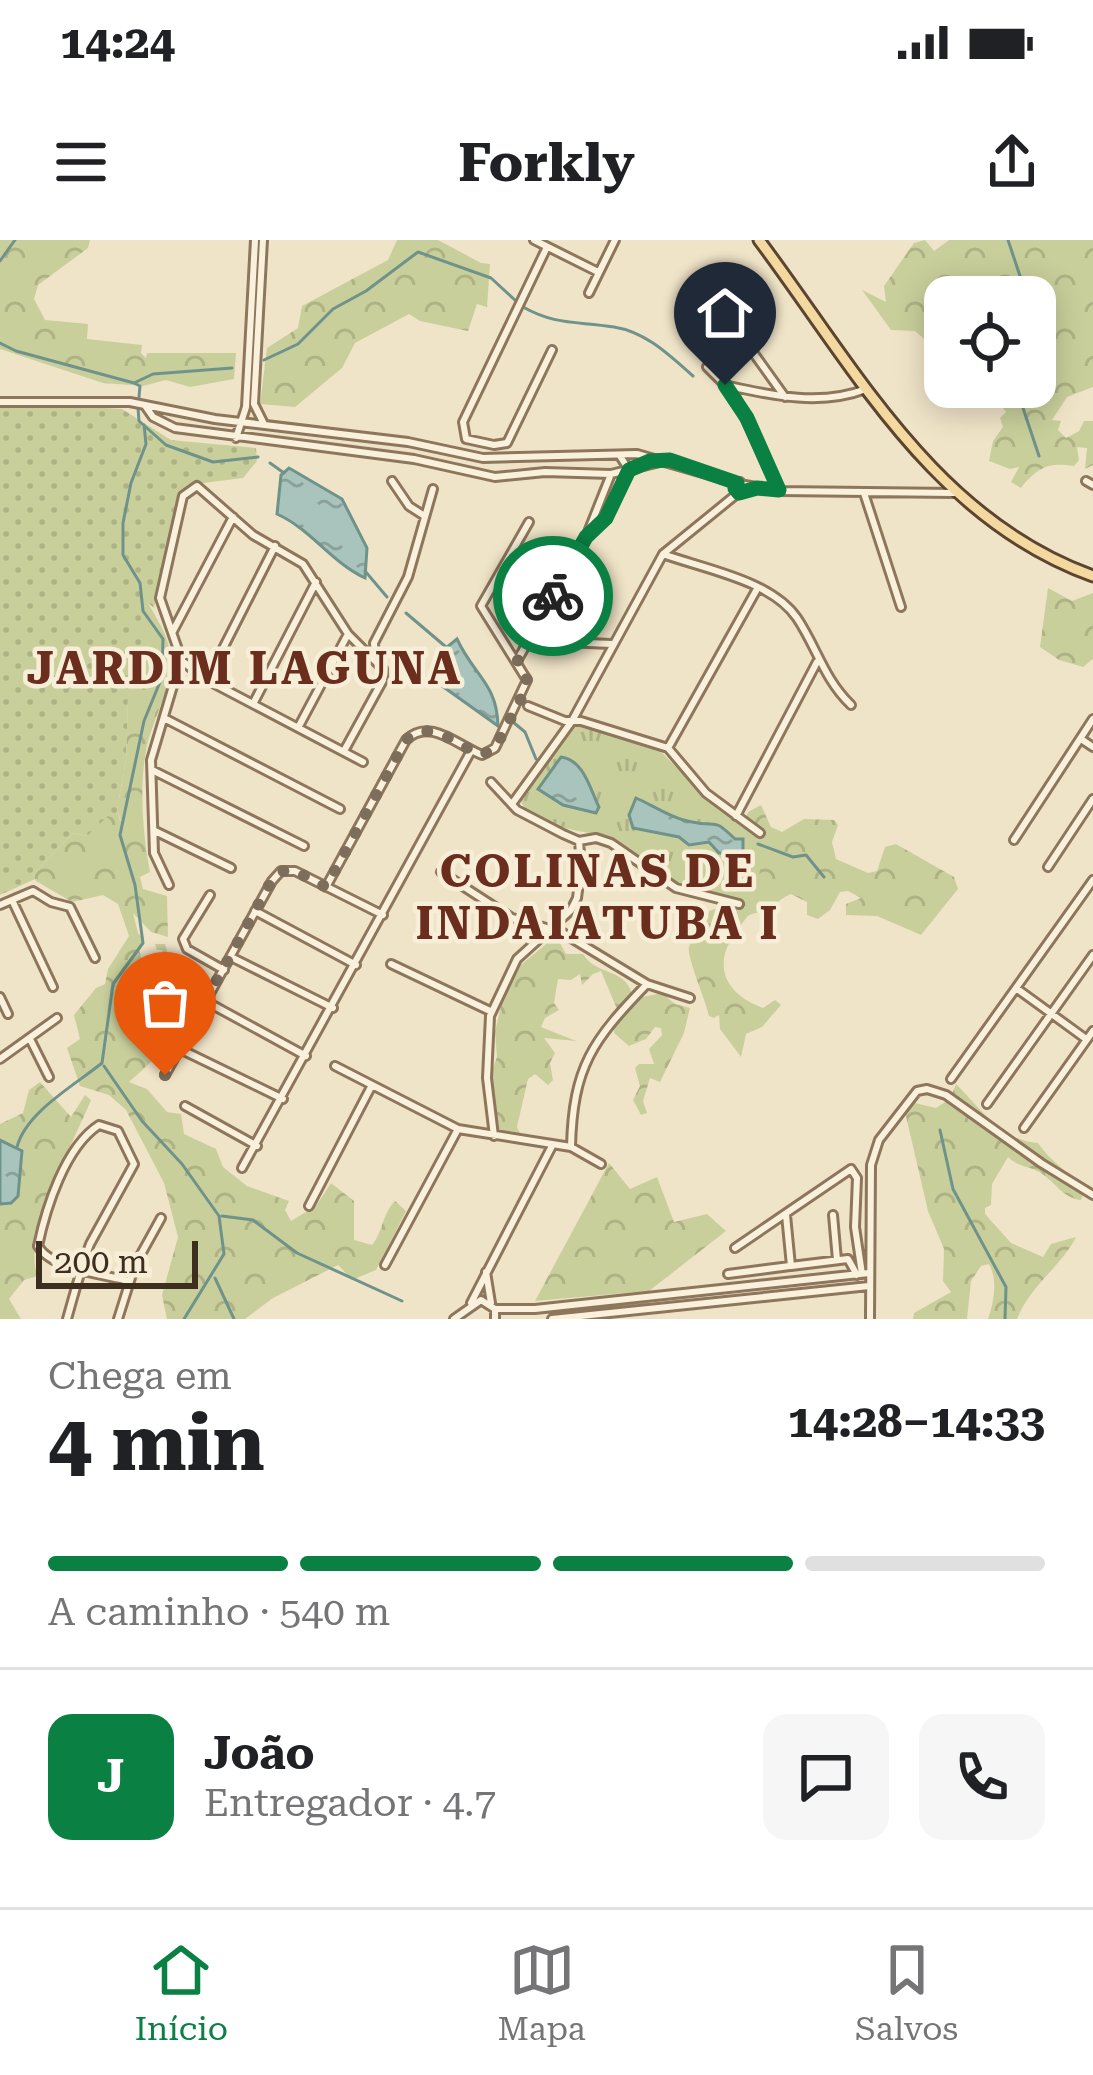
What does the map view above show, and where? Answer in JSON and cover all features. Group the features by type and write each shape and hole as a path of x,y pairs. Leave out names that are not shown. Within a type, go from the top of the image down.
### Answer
{"main road":[{"path":"759,240 914,452 1029,549 1093,576"}],"street":[{"path":"236,438 246,407 259,240"},
{"path":"259,240 254,404 265,425"},
{"path":"534,240 598,272"},
{"path":"589,293 615,240"},
{"path":"547,247 463,422 466,439 507,443 553,350"},
{"path":"732,323 785,397"},
{"path":"707,368 747,418 779,490"},
{"path":"725,385 816,399 851,395 866,388"},
{"path":"0,402 143,404 238,422 407,442 483,458 614,453 670,460 741,488 959,493"},
{"path":"143,404 163,424 236,438 414,459 476,476 611,474 650,461 670,460"},
{"path":"309,446 346,446 351,435"},
{"path":"378,455 383,442 407,442"},
{"path":"586,537 606,518 629,470 624,458 614,453"},
{"path":"513,456 514,475"},
{"path":"517,662 586,537 611,474"},
{"path":"392,482 409,506 423,515"},
{"path":"344,751 384,672 348,634 303,564 253,535 197,486 184,496 160,598 182,661 202,677 363,762"},
{"path":"376,662 373,648 408,577 433,488"},
{"path":"605,488 618,494"},
{"path":"512,804 572,721 663,554 741,488"},
{"path":"864,493 902,607"},
{"path":"173,631 233,516"},
{"path":"326,887 406,740 416,730 429,729 486,755 495,748 527,680 481,606 529,522"},
{"path":"202,677 275,546"},
{"path":"663,554 757,589 790,609 817,662 851,705"},
{"path":"253,704 316,582"},
{"path":"668,748 757,589"},
{"path":"356,642 368,640 379,630"},
{"path":"298,728 348,634"},
{"path":"563,642 612,644"},
{"path":"169,885 156,862 151,769 152,749 173,686 177,644"},
{"path":"736,816 817,662"},
{"path":"173,686 183,673 202,677"},
{"path":"528,706 668,748 706,794 760,833"},
{"path":"164,718 340,809"},
{"path":"1014,840 1093,719"},
{"path":"1081,739 1093,747"},
{"path":"242,1168 471,751"},
{"path":"151,769 304,846"},
{"path":"491,782 541,824 579,841 596,838 611,843 676,888 740,904"},
{"path":"1048,867 1093,799"},
{"path":"155,831 231,868"},
{"path":"494,1136 487,1078 491,1012 517,959 563,920 577,898 579,841"},
{"path":"165,1075 281,871 295,871 383,916"},
{"path":"441,872 512,918 563,933 647,984 690,998"},
{"path":"951,1079 1093,880"},
{"path":"0,904 33,891 70,907 95,958"},
{"path":"209,895 183,939 188,949 224,970"},
{"path":"12,899 53,987"},
{"path":"255,911 356,965"},
{"path":"988,1104 1093,955"},
{"path":"231,958 333,1008"},
{"path":"391,964 491,1012"},
{"path":"571,1147 577,1084 592,1048 647,984"},
{"path":"1016,988 1087,1039"},
{"path":"0,997 8,1014"},
{"path":"207,1002 306,1056"},
{"path":"0,1059 57,1018"},
{"path":"1024,1128 1093,1030"},
{"path":"30,1039 50,1077"},
{"path":"182,1050 283,1099"},
{"path":"334,1066 458,1129 571,1147 601,1164"},
{"path":"309,1206 372,1085"},
{"path":"863,1274 873,1157 880,1140 921,1089 946,1095 1093,1195"},
{"path":"185,1106 257,1146"},
{"path":"67,1319 81,1268 102,1218 134,1164 118,1131 99,1125 86,1135 61,1179 38,1242 48,1258 81,1268 129,1281"},
{"path":"385,1265 458,1129"},
{"path":"466,1319 485,1272 552,1146"},
{"path":"735,1248 851,1169 856,1172 856,1227 863,1274"},
{"path":"786,1213 791,1266"},
{"path":"833,1215 837,1261"},
{"path":"118,1319 129,1281 161,1218"},
{"path":"728,1274 852,1261 869,1286 870,1319"},
{"path":"485,1272 495,1319"},
{"path":"454,1319 481,1300 493,1306 535,1309 863,1274"},
{"path":"840,1276 843,1287"},
{"path":"552,1319 869,1286"},
{"path":"640,1297 642,1319"}],"green space":[{"path":"0,240 90,240 88,248 38,285 34,299 45,320 88,324 87,339 142,345 146,358 147,353 236,353 234,379 190,387 166,380 143,386 103,383 0,349"},
{"path":"397,240 438,240 490,264 487,307 477,304 468,331 420,321 409,314 355,343 342,368 295,407 260,404 267,348 298,328 302,306 388,260"},
{"path":"925,240 934,251 949,240 1093,240 1093,387 1067,397 1052,420 1061,421 1058,430 1066,438 1079,431 1084,421 1093,421 1093,465 1085,469 1087,448 1077,447 1079,460 1074,466 1044,468 1021,488 1011,482 1019,467 1010,469 989,461 993,441 1003,427 1003,408 1056,408 1056,276 924,276 924,339 915,331 891,330 862,290 886,302 884,286 914,243"},
{"path":"0,408 122,409 171,440 256,448 257,461 243,478 188,485 180,494 154,608 147,602 143,618 151,662 128,697 126,760 117,810 121,823 87,836 73,833 33,875 35,879 0,895"},
{"path":"1048,588 1072,601 1093,593 1093,659 1083,667 1059,660 1040,647"},
{"path":"147,601 168,643 170,670 144,765 143,812 150,872 140,877 143,889 167,896 168,937 151,932 133,913 144,939 139,949 143,966 125,996 144,1010 142,984 163,950 155,944 165,944 169,959 153,989 156,1000 167,1006 167,1032 160,1050 129,1082 147,1089 167,1112 181,1114 184,1134 216,1149 223,1167 247,1186 289,1201 285,1210 291,1221 316,1206 331,1183 354,1201 354,1240 372,1245 395,1201 406,1211 376,1270 352,1280 338,1265 273,1298 245,1319 167,1319 162,1295 178,1237 164,1183 126,1110 109,1095 80,1086 67,1048 80,1039 74,1015 105,984 108,969 129,936 118,904 103,895 72,902 33,875 73,833 87,836 108,816 121,821 117,810 126,760 128,697 151,662 142,618"},
{"path":"571,724 657,748 710,800 760,837 763,851 755,900 686,886 619,843 552,825 529,811 519,800"},
{"path":"761,805 771,827 782,832 804,819 834,820 838,825 832,842 836,859 868,873 877,871 885,847 896,844 954,877 958,889 921,935 877,916 846,915 846,904 861,898 848,891 840,892 830,910 818,919 807,915 807,902 791,894 748,916 728,944 726,978 750,1002 763,1008 775,1000 781,1005 762,1027 746,1034 741,1057 720,1029 719,1015 709,1016 689,952 709,911 726,905 729,899 707,898 698,887 678,885 675,877 748,891 763,845 706,807 744,822 748,812"},
{"path":"556,936 566,954 583,954 619,977 633,999 662,993 690,1008 684,1033 660,1082 650,1078 643,1101 647,1113 641,1115 633,1100 640,1086 635,1068 654,1064 649,1049 662,1035 661,1028 655,1027 646,1039 629,1046 614,1033 617,1009 601,971 582,985 580,974 571,980 558,979 554,1003 559,1010 545,1018 541,1027 576,1041 544,1038 555,1053 550,1063 553,1080 548,1085 535,1074 528,1079 517,1127 522,1137 510,1142 497,1134 490,1076 497,1057 495,1032 517,968"},
{"path":"40,1082 71,1117 85,1095 91,1100 43,1215 34,1260 38,1276 24,1280 9,1299 21,1319 0,1319 0,1124 23,1113 29,1090"},
{"path":"956,1084 1003,1130 1038,1143 1084,1192 1081,1200 1074,1199 1043,1174 1008,1157 992,1184 991,1205 985,1214 1011,1243 1043,1257 1051,1244 1076,1237 1017,1319 988,1319 994,1291 989,1264 981,1266 971,1281 967,1319 913,1319 914,1313 951,1292 943,1281 944,1249 928,1211 905,1112 915,1103 936,1108 950,1099"},
{"path":"609,1163 630,1189 657,1177 674,1222 707,1214 726,1231 649,1291 535,1301"}],"water":[{"path":"289,468 342,499 367,548 365,578 277,514 281,475"},
{"path":"457,639 494,699 498,726 431,678 436,656"},
{"path":"561,757 585,776 599,807 596,813 563,805 538,789"},
{"path":"636,798 678,818 718,825 735,839 743,839 743,853 719,853 709,842 689,845 679,837 633,828 629,815"},
{"path":"0,1140 22,1151 18,1196 0,1204"}],"waterway":[{"path":"0,261 15,240"},
{"path":"1008,240 1020,276"},
{"path":"264,360 298,344 333,309 418,252 491,278 516,301"},
{"path":"523,307 557,320 636,334 693,376"},
{"path":"0,343 134,383 140,386 139,397"},
{"path":"134,383 153,374 232,368"},
{"path":"138,408 139,421 166,445 213,462 258,457"},
{"path":"1023,408 1039,456"},
{"path":"17,1147 41,1111 102,1063 113,984 143,943 135,885 120,835 144,721 162,677 163,639 143,611 140,583 123,555 123,523 146,444 144,425"},
{"path":"270,463 284,473"},
{"path":"365,571 387,597"},
{"path":"406,613 446,647"},
{"path":"513,722 525,732 536,759"},
{"path":"758,844 793,857 806,855 824,877"},
{"path":"104,1066 219,1216 224,1254 184,1319"},
{"path":"940,1130 953,1189 1006,1287 1005,1319"},
{"path":"222,1216 253,1220 297,1253 402,1301"},
{"path":"215,1278 234,1319"}],"way so far":[{"path":"165,1075 272,880 281,871 295,871 326,887 406,740 416,730 429,729 482,755 495,748 526,689 527,680 517,662 553,596"}],"district":[{"name":"JARDIM LAGUNA","path":"245,668"},
{"name":"COLINAS DE INDAIATUBA I","path":"598,897"}],"route":[{"path":"553,596 586,537 606,518 629,470 650,461 670,460 727,477 737,483 739,493 757,488 779,490 747,418 725,385"}]}
